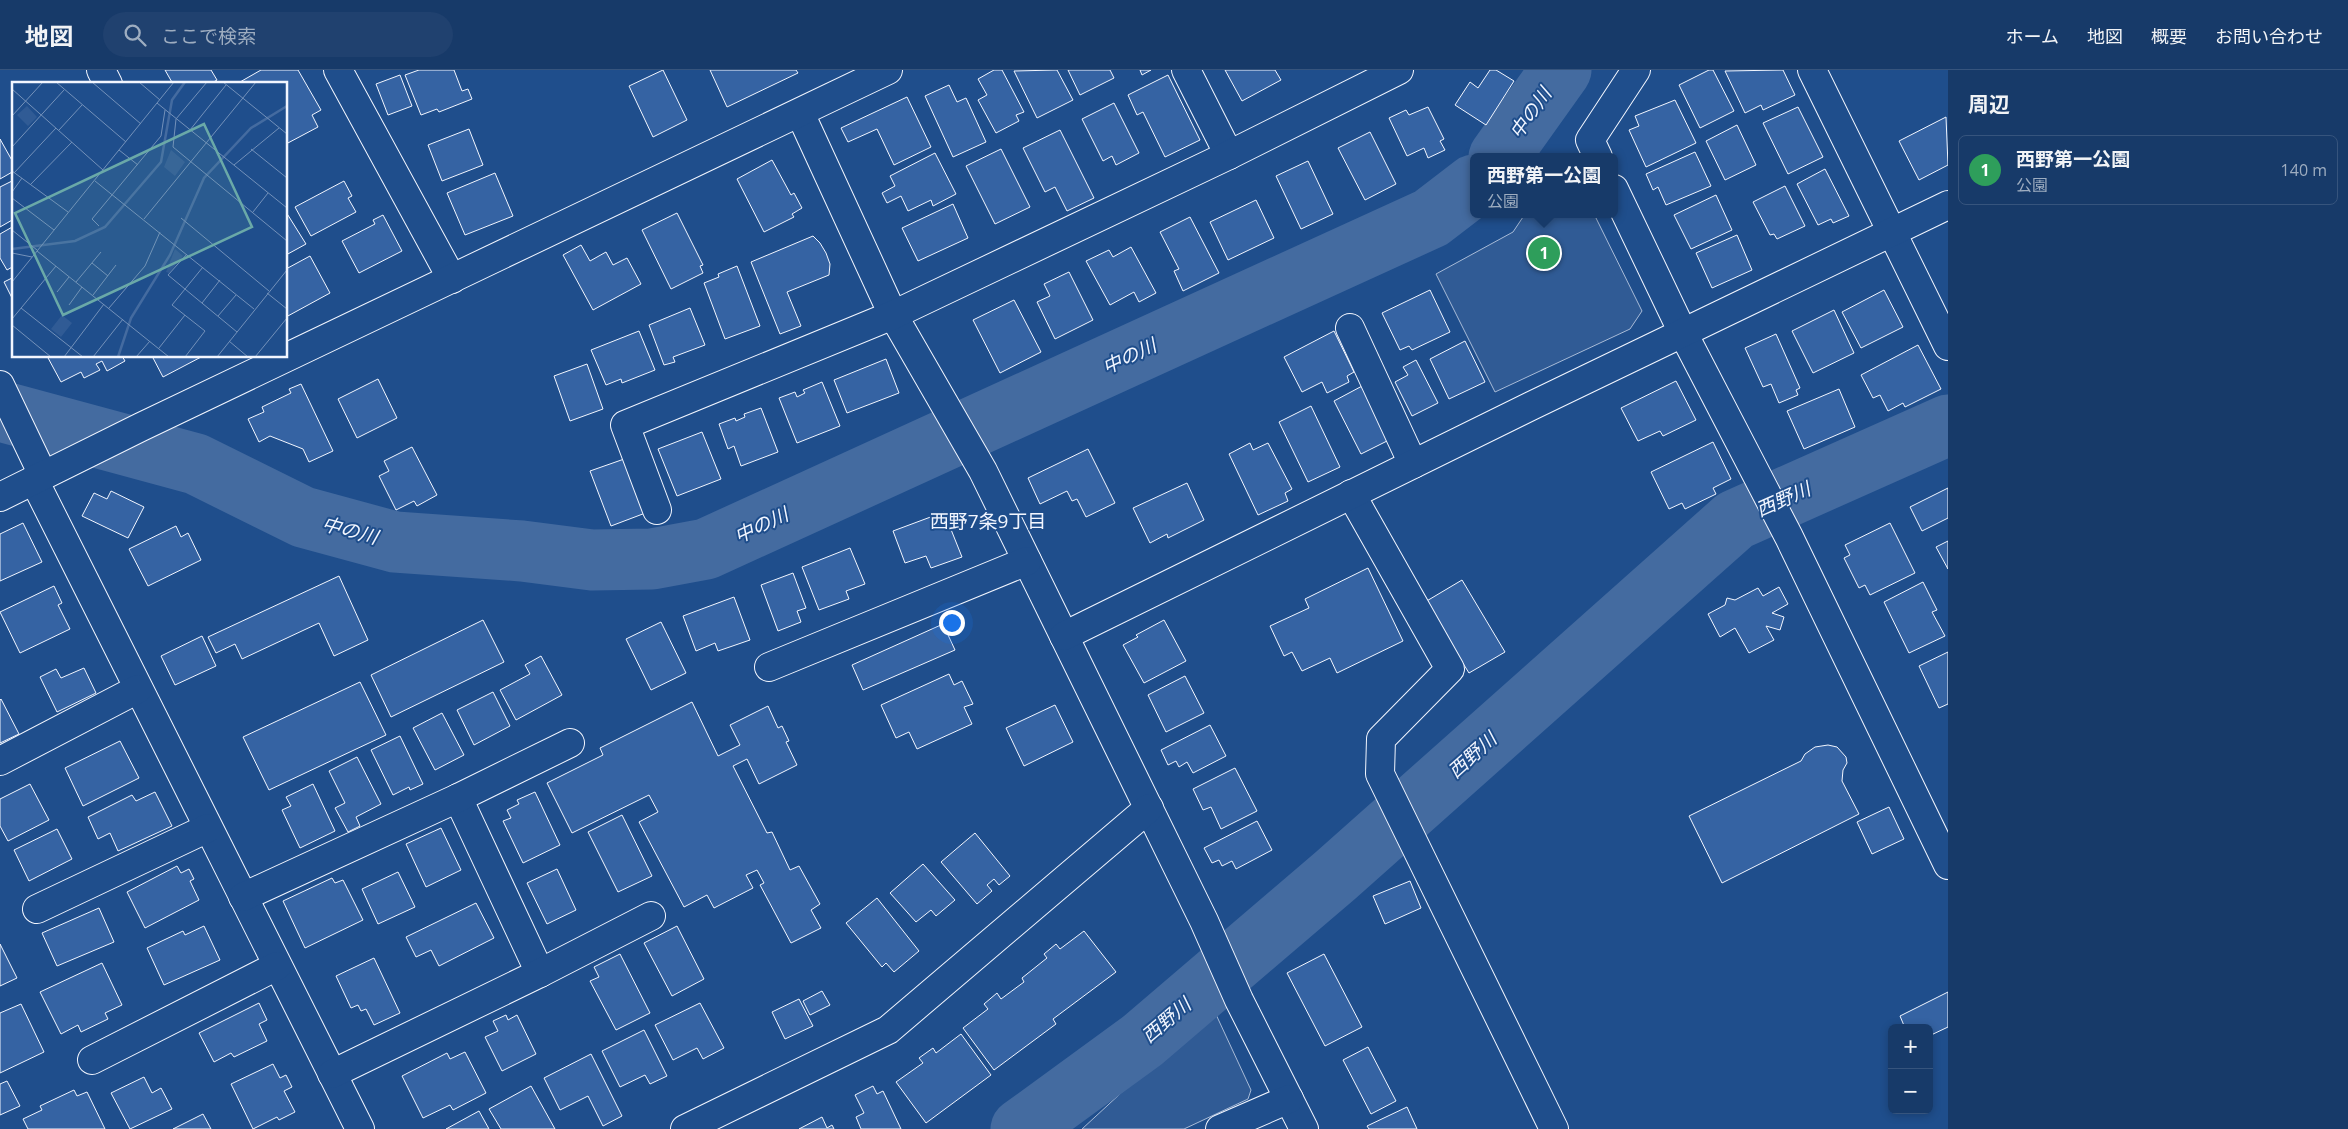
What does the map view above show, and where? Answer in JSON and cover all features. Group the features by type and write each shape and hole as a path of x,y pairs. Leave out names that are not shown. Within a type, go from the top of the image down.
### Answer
{"street":[{"path":"101,70 107,82"},
{"path":"288,350 452,279 888,70"},
{"path":"1186,70 1229,155"},
{"path":"657,510 625,425 893,315 1229,155 1399,70"},
{"path":"1596,153 1590,140 1636,70"},
{"path":"1812,70 1948,346"},
{"path":"342,71 452,279"},
{"path":"800,113 893,315 983,471 1204,921 1239,1000 1304,1129"},
{"path":"1618,198 1683,332 1789,537 1948,865"},
{"path":"1064,636 1683,332 1948,205"},
{"path":"1350,328 1413,464"},
{"path":"0,497 141,427 269,358"},
{"path":"0,385 23,435 38,477 138,689 360,1129"},
{"path":"1352,494 1450,669 1381,739 1380,774 1554,1129"},
{"path":"769,667 1028,561"},
{"path":"0,761 138,689"},
{"path":"243,896 458,798 570,743"},
{"path":"458,798 540,973"},
{"path":"685,1129 888,1030 1149,808"},
{"path":"38,909 208,828"},
{"path":"332,1074 540,973 651,916"},
{"path":"92,1060 277,966"},
{"path":"1220,1129 1289,1099"}],"shaded area":[{"path":"1522,218 1596,218 1642,311 1630,329 1495,392 1436,274 1513,232"},
{"path":"1213,1008 1251,1090 1248,1099 1184,1129 1082,1129"}],"building":[{"path":"165,70 211,70 217,80 214,82 172,82"},
{"path":"261,70 298,70 321,110 312,115 318,127 288,143 288,82 240,82"},
{"path":"419,70 454,70 462,91 468,89 472,99 439,112 437,109 421,115 405,75"},
{"path":"663,70 687,120 653,137 629,86"},
{"path":"710,70 796,70 798,73 727,107"},
{"path":"994,70 1002,70 1024,112 1016,115 1019,121 996,133 978,100 987,95 978,79"},
{"path":"1057,70 1073,100 1037,118 1014,71"},
{"path":"1068,70 1110,70 1114,78 1080,95"},
{"path":"1140,70 1151,70 1142,75"},
{"path":"1225,70 1275,70 1281,80 1242,101"},
{"path":"1490,70 1496,70 1514,81 1486,125 1455,105 1470,82 1478,88"},
{"path":"1709,70 1713,70 1734,111 1700,128 1679,85"},
{"path":"1783,70 1795,95 1763,110 1761,105 1745,113 1725,71"},
{"path":"400,75 412,106 388,115 376,84"},
{"path":"1168,75 1200,140 1165,157 1143,112 1137,115 1128,95"},
{"path":"949,85 957,102 966,98 986,142 953,157 925,96"},
{"path":"907,97 931,147 894,165 877,129 848,142 841,128"},
{"path":"1675,100 1696,143 1646,167 1629,130 1639,126 1635,116"},
{"path":"1114,103 1139,153 1116,165 1112,156 1103,161 1082,119"},
{"path":"1428,107 1444,139 1440,141 1445,150 1428,158 1424,148 1407,156 1389,118 1406,110 1409,115"},
{"path":"1798,107 1823,157 1788,174 1763,123"},
{"path":"1946,117 1948,165 1919,180 1899,141"},
{"path":"1737,125 1756,165 1725,180 1706,141"},
{"path":"469,129 483,165 442,181 428,145"},
{"path":"1060,130 1094,198 1067,211 1055,187 1045,192 1023,148"},
{"path":"1370,132 1396,184 1365,200 1338,148"},
{"path":"0,139 12,160 12,172 0,179"},
{"path":"1001,149 1030,207 995,224 966,166"},
{"path":"1695,152 1711,186 1666,205 1658,187 1653,190 1646,174"},
{"path":"935,153 956,194 933,206 931,200 908,211 901,196 887,203 882,193 895,186 890,176"},
{"path":"772,160 791,195 794,193 802,208 792,214 794,217 764,232 737,179"},
{"path":"1308,161 1333,214 1301,229 1276,176"},
{"path":"1825,169 1849,216 1833,223 1831,219 1818,225 1797,184"},
{"path":"495,173 513,216 465,235 447,193"},
{"path":"12,181 12,220 0,227 0,187"},
{"path":"344,181 352,196 348,198 356,212 311,236 295,207"},
{"path":"1785,186 1805,226 1777,239 1774,234 1770,235 1753,202"},
{"path":"1716,195 1732,230 1691,249 1674,215"},
{"path":"1256,200 1274,238 1228,260 1210,222"},
{"path":"953,204 968,238 918,261 902,228"},
{"path":"677,213 703,265 700,266 703,273 671,289 642,230"},
{"path":"288,215 306,244 288,254"},
{"path":"383,215 402,251 359,273 342,241 375,224 373,220"},
{"path":"1190,217 1219,273 1183,291 1174,271 1179,269 1160,232"},
{"path":"12,227 12,267 7,270 0,258 0,234"},
{"path":"1737,235 1752,270 1712,288 1696,253"},
{"path":"813,236 826,253 830,264 829,275 787,292 801,326 780,334 751,262"},
{"path":"581,245 590,261 606,252 613,265 627,258 641,284 593,310 563,255"},
{"path":"1131,247 1156,293 1139,302 1134,292 1110,305 1086,261 1109,250 1113,257"},
{"path":"310,256 330,293 288,316 288,268"},
{"path":"737,266 760,326 725,339 704,283 719,277 718,274"},
{"path":"1069,272 1093,320 1055,339 1037,302 1050,296 1044,284"},
{"path":"12,278 12,298 4,282"},
{"path":"1430,290 1450,332 1412,350 1409,346 1400,350 1382,313"},
{"path":"1884,290 1903,327 1861,348 1842,312"},
{"path":"1014,300 1041,352 1000,373 973,320"},
{"path":"690,308 705,345 673,357 675,362 664,365 649,325"},
{"path":"1834,310 1854,353 1813,373 1792,331"},
{"path":"639,331 655,370 622,383 621,379 606,385 591,350"},
{"path":"1334,331 1354,372 1347,376 1349,382 1327,393 1322,382 1302,392 1284,357"},
{"path":"1776,334 1800,388 1796,390 1798,395 1779,403 1771,384 1763,387 1745,348"},
{"path":"1465,341 1485,382 1449,399 1430,359"},
{"path":"1918,345 1941,389 1905,407 1903,403 1888,411 1880,395 1873,398 1861,375"},
{"path":"48,358 123,358 125,361 107,371 102,361 96,364 100,370 84,378 81,372 61,382"},
{"path":"153,358 199,358 163,377"},
{"path":"886,359 899,393 847,413 834,380"},
{"path":"1416,360 1438,403 1412,416 1395,382 1408,375 1403,367"},
{"path":"587,364 603,409 570,421 554,376"},
{"path":"378,379 397,418 357,438 338,399"},
{"path":"1676,381 1696,420 1663,436 1660,431 1638,441 1621,408"},
{"path":"822,382 840,426 797,443 779,398 795,392 797,397 805,393 803,390"},
{"path":"301,384 333,451 309,462 303,449 270,436 259,442 248,419 264,412 262,407 291,393 289,389"},
{"path":"1364,385 1391,439 1361,454 1334,401"},
{"path":"1839,389 1855,427 1804,449 1787,411"},
{"path":"1311,406 1340,467 1308,482 1279,422"},
{"path":"761,408 778,452 741,466 734,446 728,449 719,424 735,418 736,421 745,417 744,414"},
{"path":"702,432 721,479 677,496 658,449"},
{"path":"1713,442 1731,479 1713,488 1716,494 1685,509 1682,503 1669,509 1651,472"},
{"path":"1250,443 1253,450 1268,443 1292,489 1285,493 1288,501 1258,515 1229,454"},
{"path":"412,447 437,495 417,506 414,501 396,510 379,476 389,471 384,461"},
{"path":"1088,449 1115,503 1086,517 1077,499 1072,501 1067,491 1040,504 1028,478"},
{"path":"627,458 648,512 611,526 590,471"},
{"path":"1187,483 1204,520 1168,538 1167,534 1150,543 1133,508"},
{"path":"1948,488 1948,518 1922,531 1910,507"},
{"path":"111,491 144,507 128,538 82,516 94,493 107,499"},
{"path":"944,512 962,557 931,568 926,556 905,563 893,531"},
{"path":"23,523 42,562 0,581 0,534"},
{"path":"1890,523 1915,573 1870,595 1865,585 1859,588 1844,558 1850,555 1845,545"},
{"path":"176,526 181,537 188,533 201,560 148,586 129,549"},
{"path":"1948,541 1948,569 1936,547"},
{"path":"850,548 865,584 846,591 849,599 819,610 802,567"},
{"path":"1368,568 1403,641 1337,673 1330,658 1302,671 1292,652 1284,656 1270,626 1309,608 1305,599"},
{"path":"793,573 806,608 797,611 801,622 778,631 761,585"},
{"path":"339,576 368,640 334,656 319,623 242,659 235,644 216,653 208,637"},
{"path":"1462,580 1505,652 1469,673 1425,602"},
{"path":"1923,582 1937,610 1932,612 1945,636 1909,653 1884,602"},
{"path":"54,586 62,603 58,605 70,629 20,653 0,612"},
{"path":"1779,587 1788,604 1772,613 1784,617 1780,630 1766,626 1774,640 1749,653 1735,628 1720,637 1708,614 1725,605 1727,598 1735,600 1758,588 1763,596"},
{"path":"734,597 750,640 718,651 715,643 696,651 683,616"},
{"path":"483,620 504,662 391,717 371,675"},
{"path":"1164,620 1186,661 1144,683 1123,645 1138,637 1136,635"},
{"path":"661,622 686,673 651,690 626,639"},
{"path":"943,624 955,650 863,690 852,665"},
{"path":"202,636 216,666 175,685 161,656"},
{"path":"1948,652 1948,704 1939,708 1919,666"},
{"path":"541,656 562,695 516,720 500,690 530,674 525,665"},
{"path":"84,668 96,693 57,712 40,677 56,669 61,678"},
{"path":"949,674 954,685 962,681 973,704 964,707 972,724 917,749 909,732 896,738 881,705"},
{"path":"1185,676 1204,713 1166,732 1148,695"},
{"path":"360,682 386,735 269,790 243,737"},
{"path":"493,692 510,726 474,745 457,710"},
{"path":"0,700 19,734 0,743"},
{"path":"692,702 718,756 740,745 730,725 768,706 778,728 782,726 789,741 786,742 797,765 759,784 747,759 733,766 767,833 772,832 790,870 799,866 820,904 811,910 821,928 791,943 760,885 764,883 757,870 746,875 753,888 714,908 707,895 684,907 639,822 658,812 649,795 572,833 547,783 603,755 600,748"},
{"path":"1055,705 1073,742 1024,766 1006,728"},
{"path":"442,713 464,755 435,770 413,728"},
{"path":"1210,725 1226,756 1193,773 1187,762 1179,767 1176,761 1168,765 1161,750"},
{"path":"400,736 423,784 410,790 409,787 393,795 371,750"},
{"path":"120,741 139,778 83,806 65,768"},
{"path":"1828,745 1837,747 1846,757 1847,763 1843,770 1842,781 1859,814 1722,883 1689,816 1801,761 1805,754 1815,747"},
{"path":"357,757 381,804 356,817 360,826 348,832 335,808 345,803 329,771"},
{"path":"1235,768 1257,811 1221,829 1211,807 1203,810 1193,789"},
{"path":"30,784 49,820 8,841 0,826 0,799"},
{"path":"313,784 335,831 300,848 282,810 291,806 286,797"},
{"path":"155,792 172,826 118,851 110,833 98,839 88,817 132,795 136,801"},
{"path":"535,792 560,845 523,863 503,821 511,818 507,810 519,804 517,800"},
{"path":"1889,807 1904,839 1872,854 1857,822"},
{"path":"622,815 652,876 618,892 588,832"},
{"path":"1257,821 1272,850 1236,869 1232,861 1222,866 1219,860 1212,863 1204,848"},
{"path":"441,828 461,870 426,887 406,844"},
{"path":"57,829 72,859 29,881 14,850"},
{"path":"975,833 1010,876 999,885 994,879 987,885 992,891 977,904 941,862"},
{"path":"923,864 955,900 936,916 931,910 916,922 890,893"},
{"path":"177,866 181,873 189,869 194,879 190,881 199,900 145,928 127,892"},
{"path":"557,869 576,910 547,924 527,883"},
{"path":"398,872 415,907 378,924 362,889"},
{"path":"332,878 335,883 343,880 363,920 305,948 283,901"},
{"path":"1410,881 1421,908 1385,924 1373,896"},
{"path":"877,898 919,951 894,972 886,963 882,967 846,923"},
{"path":"476,903 494,938 439,966 431,950 416,957 406,937"},
{"path":"99,908 114,942 57,966 42,933"},
{"path":"204,926 220,960 164,985 147,948 183,931 185,935"},
{"path":"677,926 704,979 672,996 644,943"},
{"path":"1084,931 1116,972 1053,1019 1056,1024 994,1070 963,1028 988,1009 984,1004 997,993 1001,999 1024,982 1022,978 1047,958 1044,954 1056,944 1060,949"},
{"path":"0,944 17,978 0,986"},
{"path":"620,954 650,1013 616,1030 590,981 599,977 594,967"},
{"path":"1324,954 1362,1027 1325,1046 1287,973"},
{"path":"374,958 400,1013 374,1025 366,1009 361,1011 358,1005 351,1008 336,976"},
{"path":"102,963 122,1005 105,1013 108,1019 81,1032 78,1025 61,1034 40,992"},
{"path":"822,991 830,1005 810,1015 803,1001"},
{"path":"1948,992 1948,1027 1933,1034 1933,1024 1903,1024 1900,1016"},
{"path":"799,999 813,1026 785,1039 772,1012"},
{"path":"259,1003 267,1020 259,1024 267,1041 234,1057 231,1053 214,1062 199,1033"},
{"path":"700,1003 724,1048 703,1059 697,1048 673,1060 655,1025"},
{"path":"21,1004 44,1052 0,1073 0,1013"},
{"path":"506,1015 508,1020 517,1015 536,1054 502,1071 485,1037 498,1031 493,1021"},
{"path":"644,1030 667,1076 650,1084 645,1075 620,1087 602,1051"},
{"path":"961,1034 991,1075 926,1123 896,1082 923,1063 919,1058 933,1048 936,1053"},
{"path":"1368,1047 1396,1101 1371,1114 1343,1060"},
{"path":"465,1052 486,1093 453,1110 450,1105 423,1118 402,1076 447,1053 450,1059"},
{"path":"591,1054 622,1116 603,1126 588,1096 560,1110 544,1078"},
{"path":"273,1064 280,1078 286,1075 292,1087 284,1091 295,1112 279,1120 277,1117 253,1129 231,1084"},
{"path":"144,1077 152,1093 161,1088 172,1109 130,1129 111,1093"},
{"path":"7,1081 20,1106 0,1115 0,1084"},
{"path":"531,1086 555,1129 501,1129 489,1109"},
{"path":"873,1086 877,1094 883,1091 901,1129 861,1129 856,1117 864,1113 855,1095"},
{"path":"74,1090 77,1096 87,1092 105,1129 28,1129 23,1119 42,1110 40,1106"},
{"path":"1407,1107 1417,1129 1369,1129 1367,1126"},
{"path":"479,1111 489,1129 446,1129"},
{"path":"203,1114 211,1129 173,1129"},
{"path":"822,1117 827,1128 832,1125 834,1129 799,1129"}],"waterway":[{"name":"中の川","path":"1502,153 1561,70"},
{"name":"中の川","path":"0,411 196,464 303,517 395,542 522,551 592,560 652,559 706,549 1431,218 1470,188"},
{"name":"西野川","path":"1021,1129 1143,1040 1336,875 1735,520 1948,425"}],"place":[{"name":"西野第一公園","path":"1544,253"}],"district":[{"name":"西野7条9丁目","path":"988,521"}]}
